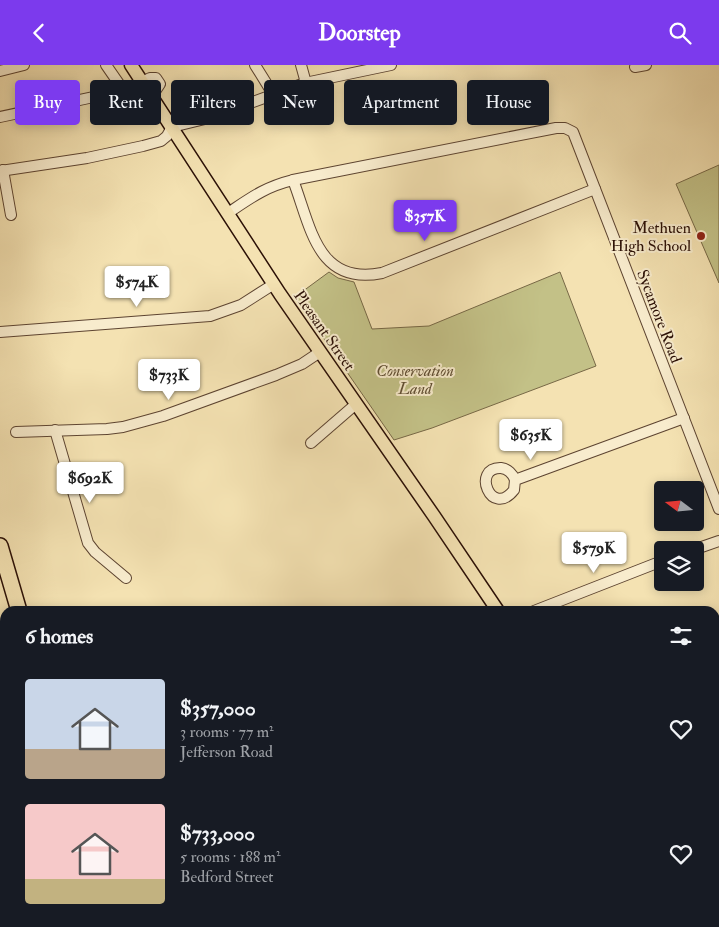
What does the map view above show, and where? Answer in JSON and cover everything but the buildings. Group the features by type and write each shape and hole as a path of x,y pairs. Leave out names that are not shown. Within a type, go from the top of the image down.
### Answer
{"highway":[{"path":"0,546 18,606"}],"main road":[{"name":"Pleasant Street","path":"131,65 141,80"},
{"name":"Pleasant Street","path":"161,110 274,284 495,606"}],"street":[{"path":"0,71 24,65"},
{"path":"106,65 116,80"},
{"path":"255,65 264,80"},
{"path":"301,65 305,80"},
{"path":"320,80 390,65"},
{"path":"635,67 646,65"},
{"path":"11,215 1,171 87,158 161,141 167,136 172,127 209,118 264,97"},
{"path":"0,117 90,98"},
{"name":"Sycamore Road","path":"228,213 263,190 293,180 556,128 565,128 573,132 719,509"},
{"path":"293,180 320,250 329,262 342,271 362,275 382,273 595,189"},
{"path":"0,332 210,316 241,305 274,284"},
{"path":"16,432 115,428 163,416 276,375 302,364 320,352"},
{"path":"311,443 356,404"},
{"path":"515,480 684,418"},
{"path":"56,430 88,543 95,552 126,578"},
{"path":"704,546 719,541"},
{"path":"547,606 654,564"}],"green space":[{"path":"719,165 719,283 676,184"},
{"name":"Conservation Land","path":"329,272 338,278 354,282 372,329 429,326 560,272 596,366 432,428 394,440 295,297"}],"place":[{"name":"Methuen High School","path":"701,236"}]}
